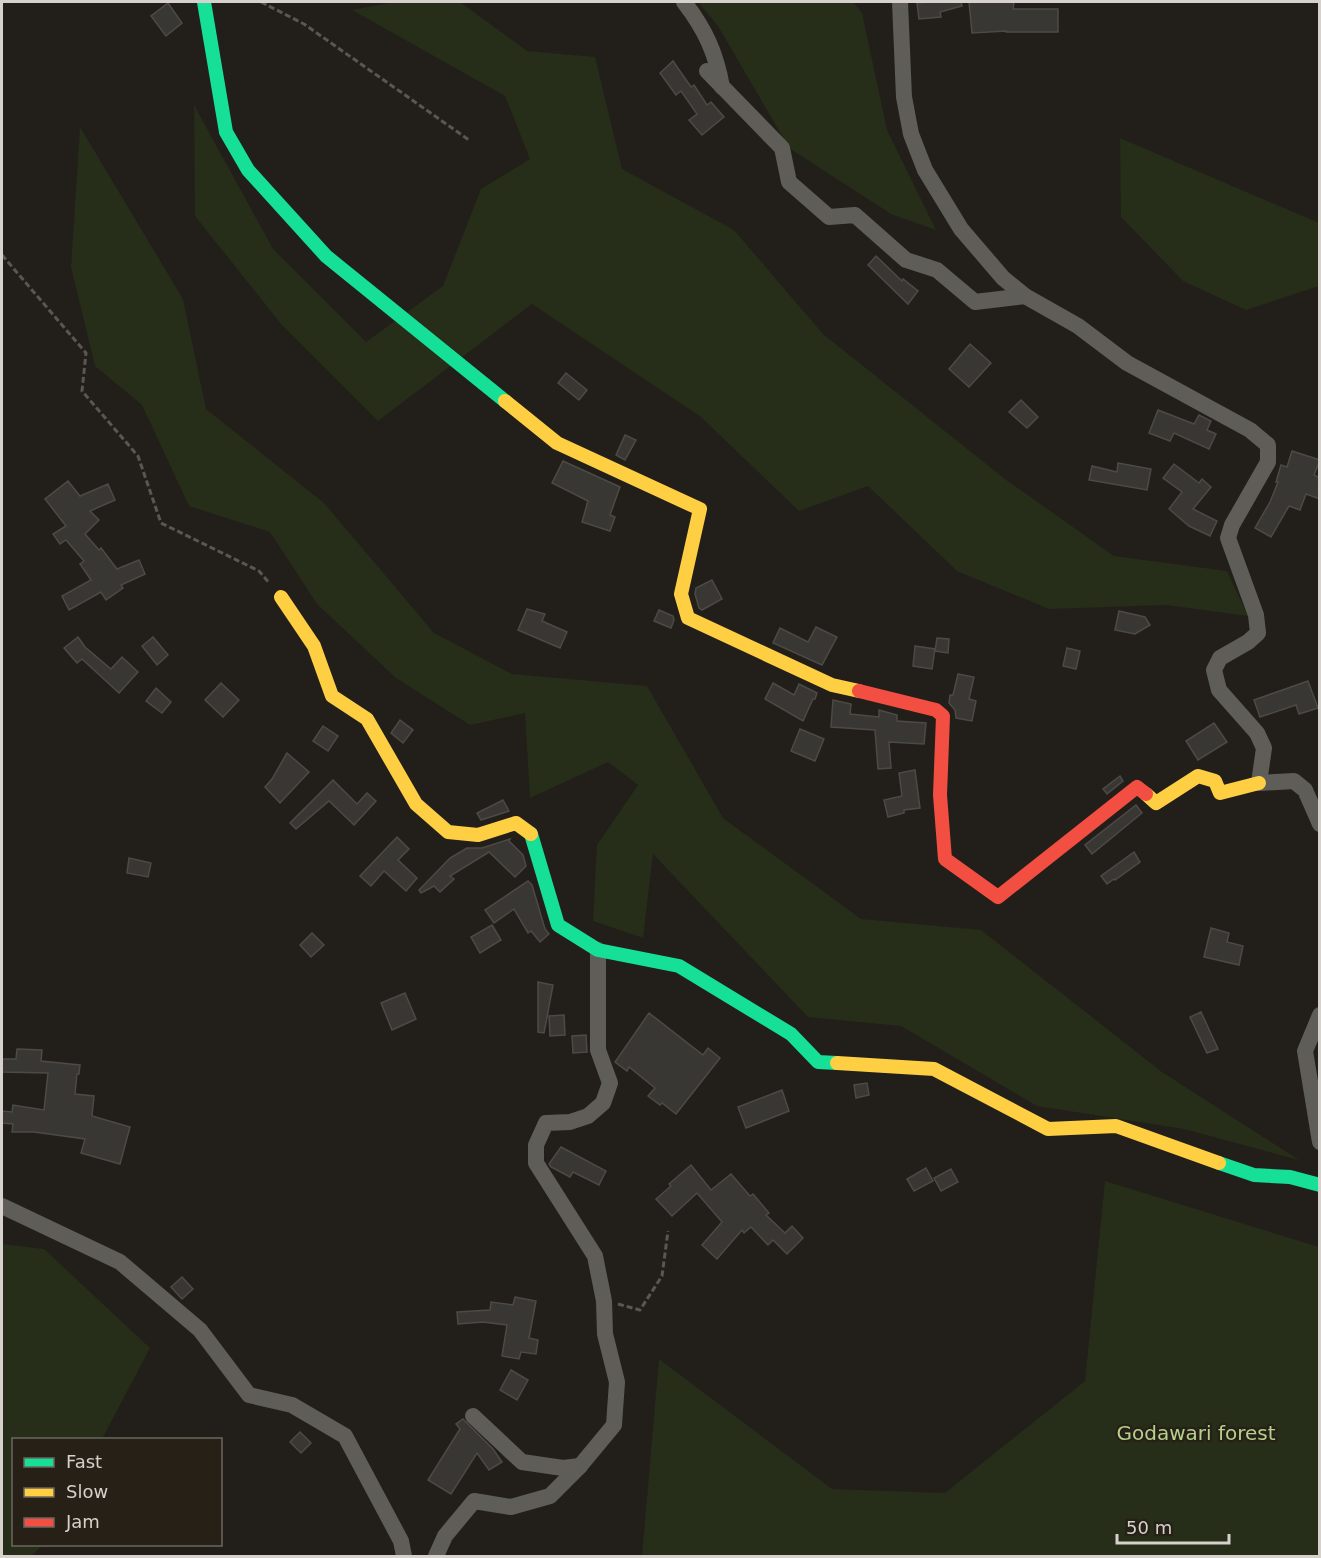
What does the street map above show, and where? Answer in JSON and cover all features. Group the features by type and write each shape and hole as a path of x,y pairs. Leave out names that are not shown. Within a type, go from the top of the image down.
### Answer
{"street":[{"path":"204,2 225,132 249,170 326,256 557,443 700,509 681,594 688,618 832,685 936,710 943,716 940,795 945,859 998,897 1137,787 1156,803 1198,776 1215,781 1220,793 1259,783 1294,781 1305,790 1320,824"},
{"path":"684,2 707,36 717,60 722,87"},
{"path":"900,2 904,97 910,134 925,170 961,229 1003,278 1025,296 1078,326 1127,363 1250,430 1268,445 1268,462 1232,525 1228,538 1256,615 1258,633 1248,642 1220,658 1215,670 1219,690 1257,733 1264,748 1259,783"},
{"path":"707,71 782,148 789,182 829,217 855,215 906,260 937,270 975,302 1025,296"},
{"path":"281,597 314,646 332,696 367,719 416,804 448,832 478,835 516,823 531,833 558,925 598,950 679,966 791,1034 818,1062 934,1069 1048,1129 1116,1126 1254,1175 1290,1177 1320,1185"},
{"path":"436,1557 445,1536 474,1501 511,1507 550,1496 580,1466 614,1425 617,1382 605,1334 604,1300 595,1256 536,1163 536,1145 546,1123 570,1122 588,1116 603,1103 610,1083 598,1050 598,950"},
{"path":"1320,1015 1305,1051 1320,1142"},
{"path":"2,1206 120,1263 200,1330 249,1395 292,1405 345,1436 401,1541 405,1557"},
{"path":"473,1416 522,1462 563,1468 580,1466"}],"path":[{"path":"261,2 304,24 469,140"},
{"path":"2,255 86,353 82,391 138,456 161,524 259,571 281,597"},
{"path":"604,1300 640,1310 662,1276 668,1231"}],"green space":[{"path":"395,2 460,2 527,51 595,57 622,169 734,230 823,334 1005,479 1114,556 1227,571 1248,616 1166,605 1049,609 957,571 868,486 799,511 701,417 532,304 378,421 281,324 195,216 194,105 273,249 366,342 443,286 481,189 530,159 505,96 352,10"},
{"path":"698,2 853,2 862,13 887,130 936,230 891,214 789,148 718,26"},
{"path":"80,127 183,299 206,409 324,503 434,633 512,674 647,686 723,818 861,919 981,930 1162,1072 1299,1160 1184,1129 1037,1106 901,1026 808,1017 653,854 643,938 593,921 597,845 638,785 608,762 530,798 525,713 470,725 396,678 317,604 270,532 189,506 142,405 95,366 71,267"},
{"path":"1120,138 1319,223 1319,286 1246,310 1183,281 1121,217"},
{"name":"Godawari forest","path":"1105,1181 1319,1247 1319,1556 642,1556 659,1359 832,1489 945,1493 1085,1381"},
{"path":"2,1244 44,1249 150,1348 103,1438 12,1438 12,1546 41,1546 32,1556 2,1556"}],"building":[{"path":"961,2 962,6 940,12 941,17 919,19 917,3"},
{"path":"969,2 1014,2 1013,9 1058,9 1058,32 972,33"},
{"path":"168,3 182,23 166,36 151,16"},
{"path":"673,61 691,87 694,85 707,105 711,102 724,117 702,135 689,120 697,114 681,91 676,95 660,73"},
{"path":"876,256 902,281 903,279 918,291 908,304 868,265"},
{"path":"970,344 991,363 969,387 949,369"},
{"path":"566,373 587,390 579,400 558,383"},
{"path":"1021,400 1038,417 1027,428 1009,412"},
{"path":"1158,410 1194,424 1199,415 1211,421 1207,430 1216,434 1209,449 1174,433 1170,441 1149,433"},
{"path":"625,435 636,440 625,460 616,455"},
{"path":"1292,451 1320,460 1314,475 1320,478 1320,499 1306,494 1300,510 1289,506 1271,537 1255,528 1270,502 1278,482 1276,482 1281,465 1287,467"},
{"path":"563,461 620,487 610,515 615,517 610,531 582,522 588,501 552,483"},
{"path":"1118,463 1151,469 1147,490 1089,480 1092,466 1117,472"},
{"path":"1174,464 1199,483 1202,479 1211,487 1193,509 1217,521 1210,536 1189,526 1169,509 1182,492 1163,478"},
{"path":"68,481 80,496 108,484 115,500 90,511 99,520 85,534 99,550 101,548 117,569 139,560 145,574 121,585 123,588 106,600 101,592 69,610 62,596 91,580 80,564 84,561 66,540 60,544 53,534 66,526 45,499"},
{"path":"712,580 722,599 702,610 699,608 695,594 696,588"},
{"path":"527,609 545,614 542,621 567,632 560,648 518,630"},
{"path":"659,610 673,616 671,628 654,621"},
{"path":"1119,611 1145,617 1150,625 1135,634 1115,630"},
{"path":"816,627 837,637 822,665 773,643 780,628 808,642"},
{"path":"78,637 85,647 111,669 122,657 138,672 119,693 82,659 77,663 64,648"},
{"path":"153,637 168,655 157,665 142,646"},
{"path":"937,638 949,639 948,653 935,651"},
{"path":"915,646 935,649 932,669 913,666"},
{"path":"1067,648 1080,651 1076,669 1063,666"},
{"path":"958,674 974,677 969,699 976,701 972,721 956,718 955,710 949,703"},
{"path":"1308,681 1318,708 1299,714 1296,705 1260,717 1254,700"},
{"path":"221,683 239,700 223,717 205,700"},
{"path":"773,683 794,695 799,684 817,693 803,721 765,699"},
{"path":"156,688 171,702 162,713 146,701"},
{"path":"833,700 851,704 850,714 879,717 879,710 897,715 897,721 926,723 924,744 889,742 891,768 878,769 875,730 831,727"},
{"path":"400,720 413,730 403,743 391,733"},
{"path":"1214,723 1227,742 1198,760 1186,741"},
{"path":"323,726 338,736 328,751 313,741"},
{"path":"800,729 824,739 815,761 791,751"},
{"path":"287,753 309,772 280,803 265,787"},
{"path":"915,770 920,808 904,810 904,813 888,817 884,800 902,796 899,773"},
{"path":"1120,776 1123,781 1107,794 1103,789"},
{"path":"333,780 357,804 367,793 376,801 354,825 329,801 296,829 290,823"},
{"path":"503,800 509,811 481,820 477,813"},
{"path":"1136,805 1142,813 1092,854 1085,845"},
{"path":"397,837 409,849 398,860 417,878 406,891 384,871 371,886 360,876"},
{"path":"510,839 509,841 523,855 526,866 515,877 489,852 450,876 454,879 440,892 434,886 421,893 419,890 450,858 467,848 482,848"},
{"path":"1134,852 1140,862 1107,884 1101,876"},
{"path":"129,858 151,863 148,877 127,873"},
{"path":"528,881 532,885 545,929 549,934 540,942 531,931 528,933 514,909 494,923 485,910"},
{"path":"492,925 501,940 480,953 471,937"},
{"path":"1211,928 1229,933 1227,942 1243,946 1239,965 1204,957"},
{"path":"312,933 324,945 311,957 300,945"},
{"path":"538,982 553,985 544,1033 538,1032"},
{"path":"405,993 416,1019 392,1030 381,1003"},
{"path":"1201,1012 1218,1049 1207,1053 1190,1017"},
{"path":"649,1013 703,1055 708,1048 720,1058 676,1114 648,1096 655,1088 629,1067 627,1071 615,1062"},
{"path":"564,1015 565,1035 550,1036 549,1016"},
{"path":"586,1035 587,1052 573,1053 572,1036"},
{"path":"17,1049 42,1050 41,1061 80,1065 75,1094 94,1096 92,1116 130,1127 120,1164 81,1153 85,1139 34,1132 12,1132 13,1124 2,1123 2,1111 12,1112 13,1105 44,1110 48,1073 2,1072 2,1059 16,1059"},
{"path":"867,1083 869,1095 856,1098 854,1085"},
{"path":"782,1090 789,1111 746,1128 738,1107"},
{"path":"561,1147 606,1171 599,1185 573,1172 570,1177 551,1167 549,1164"},
{"path":"691,1165 711,1190 731,1174 750,1196 753,1194 769,1213 766,1215 785,1233 792,1226 803,1238 787,1254 773,1240 768,1245 751,1227 744,1233 742,1230 717,1259 702,1245 722,1222 697,1193 672,1216 656,1199"},
{"path":"926,1168 933,1181 914,1191 907,1179"},
{"path":"951,1169 958,1182 941,1191 934,1178"},
{"path":"182,1277 193,1289 182,1299 171,1287"},
{"path":"515,1297 536,1301 529,1338 538,1340 536,1354 521,1352 519,1359 502,1356 507,1325 483,1322 458,1324 457,1312 490,1310 491,1302 513,1305"},
{"path":"511,1370 528,1380 517,1400 500,1390"},
{"path":"463,1419 493,1449 502,1462 489,1470 477,1453 451,1494 428,1480 460,1429 456,1424"},
{"path":"300,1432 311,1443 301,1453 290,1442"}],"traffic: fast":[{"path":"204,2 226,132 248,170 326,256 505,401"},
{"path":"531,834 558,925 598,950 679,966 791,1034 818,1062 837,1063"},
{"path":"1219,1163 1254,1175 1290,1177 1320,1185"}],"traffic: slow":[{"path":"505,401 557,443 700,509 681,594 688,618 832,685 859,691"},
{"path":"281,597 314,646 332,696 367,719 416,804 448,832 478,835 516,823 531,834"},
{"path":"1146,794 1156,803 1198,776 1215,781 1220,793 1259,783"},
{"path":"837,1063 934,1069 1048,1129 1116,1126 1219,1163"}],"traffic: jam":[{"path":"859,691 936,710 943,716 940,795 945,859 998,897 1137,787 1146,794"}]}
